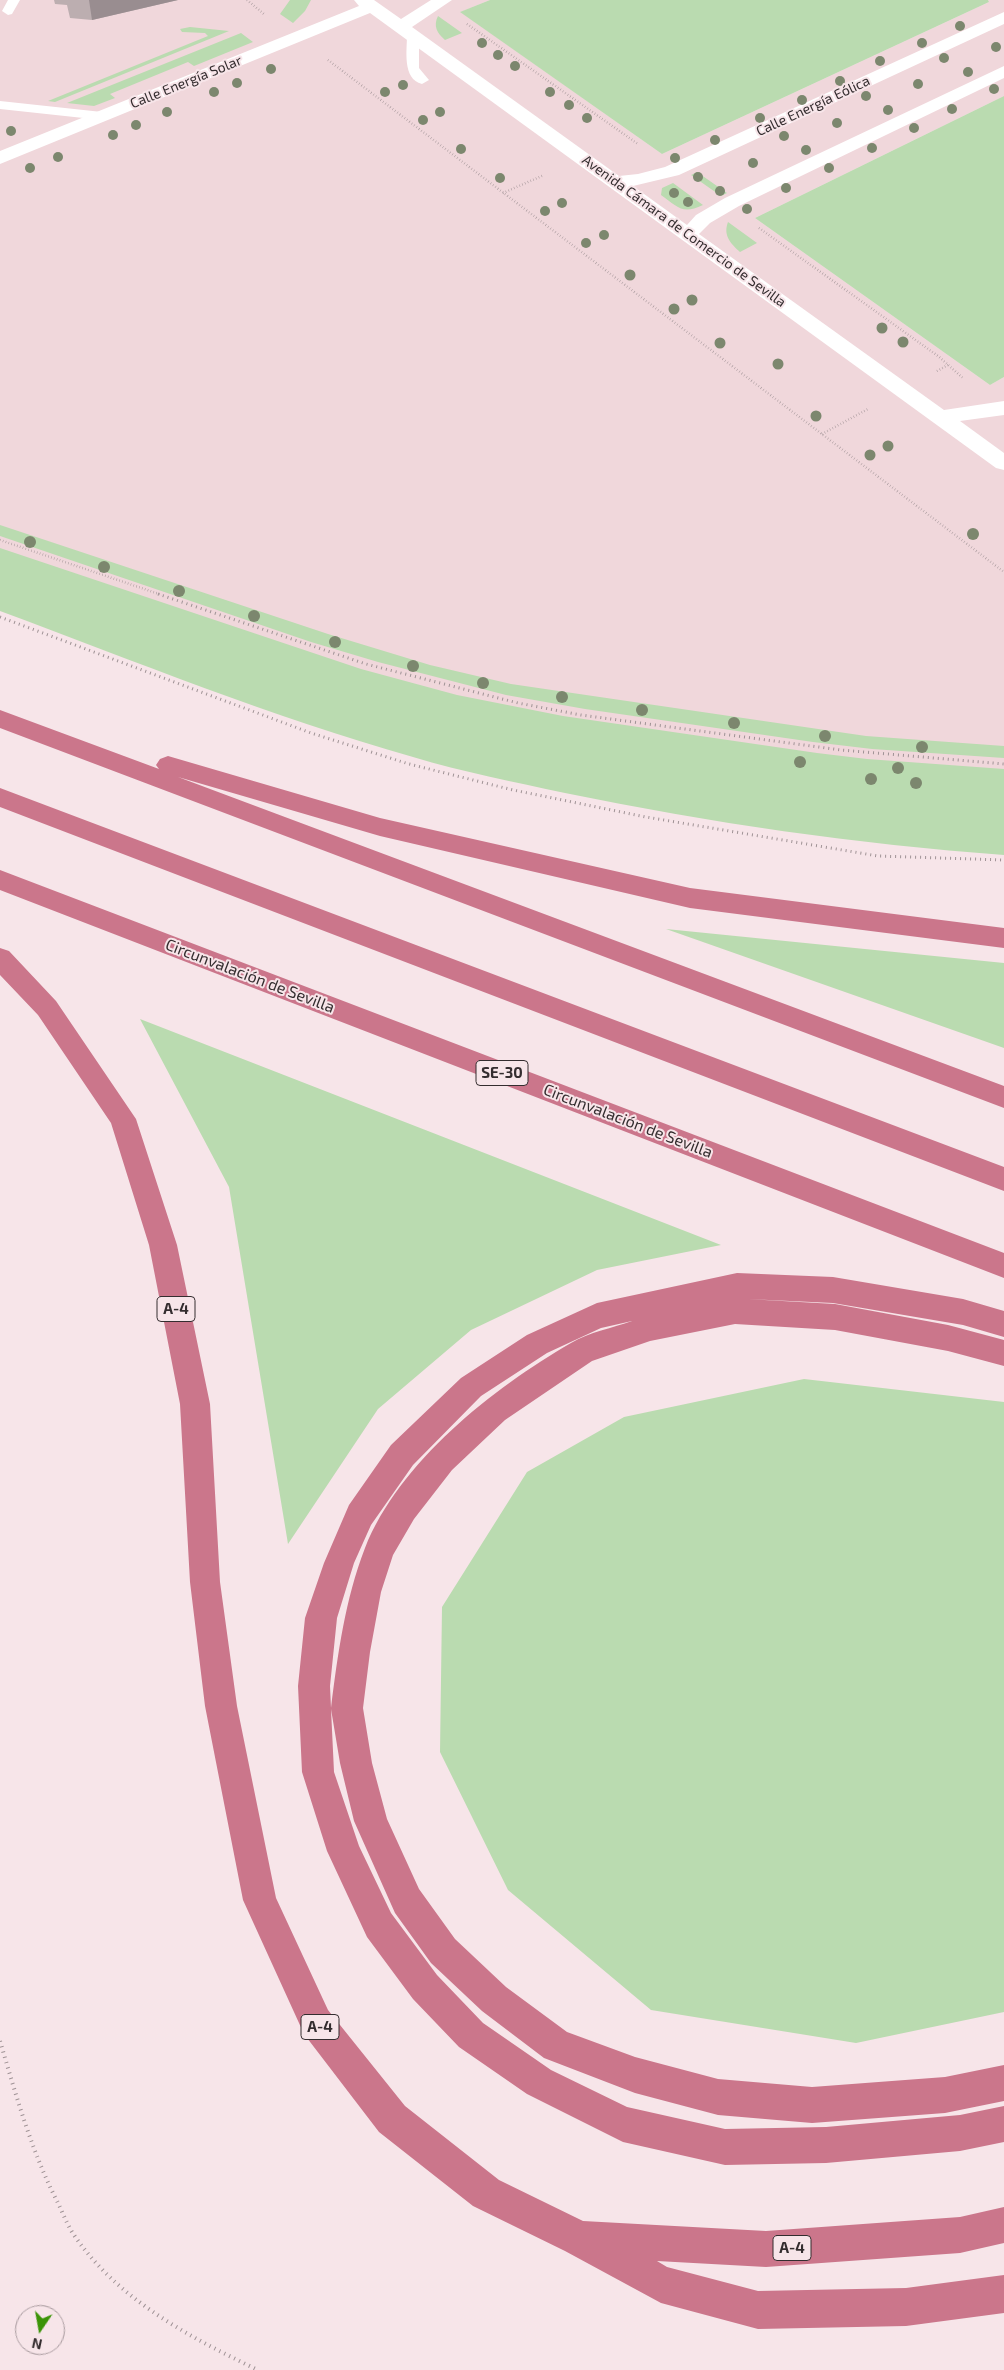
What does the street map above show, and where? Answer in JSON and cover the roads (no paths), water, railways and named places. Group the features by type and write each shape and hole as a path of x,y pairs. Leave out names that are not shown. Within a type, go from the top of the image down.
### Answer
{"highway":[{"path":"0,717 380,827 690,898 1004,938"},
{"path":"0,717 577,938 1004,1097"},
{"path":"0,797 1004,1179"},
{"name":"Circunvalación de Sevilla","path":"0,880 1004,1266"},
{"name":"A-4","path":"0,958 48,1008 123,1118 164,1245 195,1404 205,1582 221,1706 260,1900 316,2022 392,2119 486,2193 578,2238 766,2250 960,2235 1004,2225"},
{"path":"1004,1324 963,1312 833,1290 737,1286 597,1316 537,1344 471,1387 402,1455 360,1515 339,1563 321,1618 314,1686 318,1772 344,1851 379,1925 425,1987 470,2035 539,2082 623,2124 725,2147 826,2145 960,2133 1004,2124"},
{"path":"1004,1353 948,1338 835,1317 735,1311 650,1328 583,1351 495,1410 441,1460 403,1509 380,1549 365,1592 354,1652 348,1708 356,1762 371,1820 407,1901 443,1951 494,1999 556,2046 635,2075 718,2097 812,2105 945,2095 1004,2083"},
{"path":"578,2238 661,2284 758,2310 906,2307 1004,2294"}],"street":[{"path":"407,31 443,0"},
{"name":"Avenida Cámara de Comercio de Sevilla","path":"367,3 618,182 1004,463"},
{"name":"Calle Energía Solar","path":"0,158 367,3"},
{"name":"Calle Energía Eólica","path":"618,182 639,180 668,173 1004,18"},
{"path":"688,234 703,219 732,202 1004,71"},
{"path":"941,417 976,414 1004,408"}],"lane":[{"path":"407,31 413,68 422,80"},
{"path":"0,105 102,116"}]}
